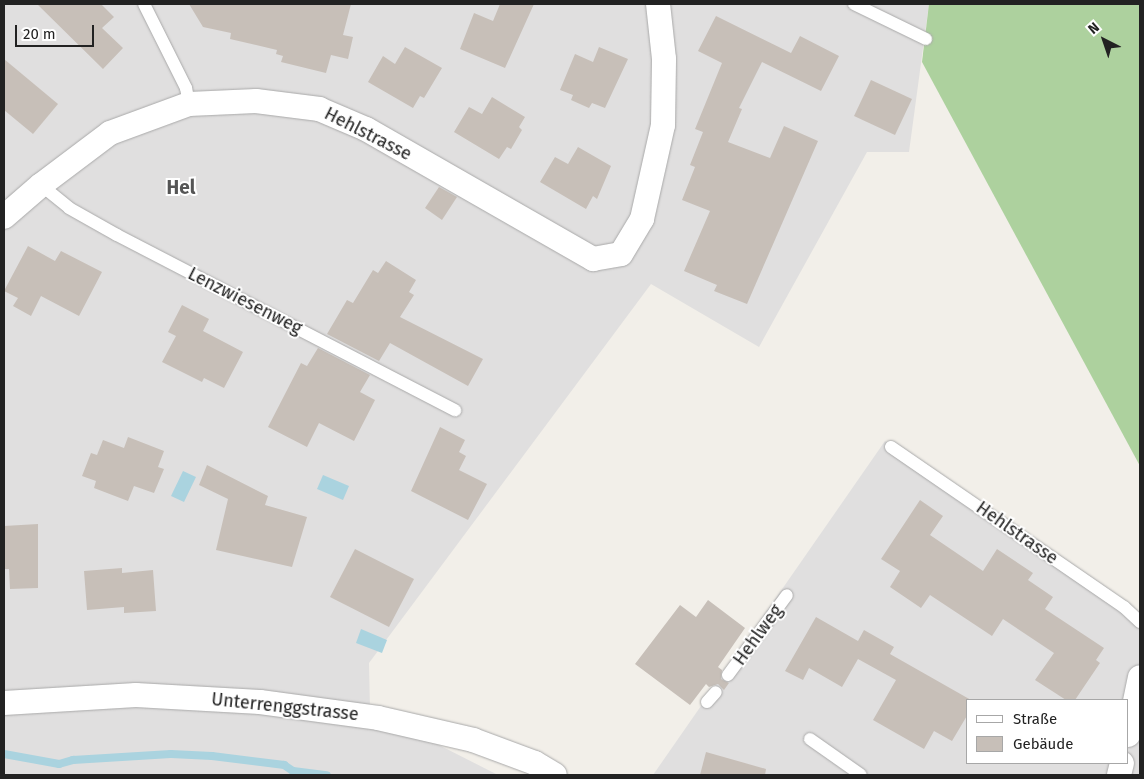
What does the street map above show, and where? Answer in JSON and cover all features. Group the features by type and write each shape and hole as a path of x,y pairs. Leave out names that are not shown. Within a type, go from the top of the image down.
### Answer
{"street":[{"name":"Hehlstrasse","path":"4,217 40,185 110,133 189,104 256,101 319,109 366,129 593,259 621,254 642,219 663,125 665,62 658,4"},
{"path":"1129,730 1140,677"},
{"name":"Unterrenggstrasse","path":"4,703 136,695 270,703 378,718 473,740 535,763 555,775"}],"lane":[{"path":"144,4 186,88 189,104"},
{"path":"854,4 926,38"},
{"name":"Lenzwiesenweg","path":"40,185 69,208 117,235 455,410"},
{"name":"Hehlstrasse","path":"891,447 1124,607 1140,622"},
{"name":"Hehlweg","path":"728,674 787,596"},
{"path":"810,739 861,775"}],"shaded area":[{"path":"4,4 929,4 909,152 867,152 759,347 651,284 369,663 370,710 498,775 4,775"},
{"path":"885,441 1140,620 1140,775 653,775"}],"green space":[{"path":"929,4 1140,4 1140,466 922,62"}],"water":[{"path":"183,471 196,477 184,502 171,496"},
{"path":"323,475 349,486 343,500 317,489"},
{"path":"361,629 387,640 382,653 356,643"}],"building":[{"path":"37,4 101,4 114,17 102,28 123,48 103,69"},
{"path":"189,4 351,4 343,35 353,37 348,59 331,55 326,73 281,62 283,56 276,54 277,50 230,39 231,33 203,27"},
{"path":"500,4 534,4 505,68 460,49 474,13 493,21"},
{"path":"716,16 791,53 800,36 839,56 821,91 762,62 739,108 742,109 728,142 770,158 784,126 818,141 747,304 714,291 717,285 684,271 710,211 682,200 695,167 690,165 703,132 695,129 722,63 698,51"},
{"path":"405,47 442,68 424,98 420,96 413,108 368,82 383,56 395,64"},
{"path":"599,47 628,59 605,108 592,103 589,108 571,100 573,95 560,90 575,54 593,62"},
{"path":"4,59 58,104 33,134 4,110"},
{"path":"871,80 912,99 895,135 854,116"},
{"path":"492,97 525,117 519,127 522,130 511,149 507,147 499,159 454,132 469,107 482,114"},
{"path":"578,147 611,166 597,199 593,196 586,209 540,182 555,157 568,164"},
{"path":"439,187 457,197 442,220 425,208"},
{"path":"28,246 55,261 61,251 102,272 79,316 41,296 31,316 13,306 18,298 4,291"},
{"path":"386,261 416,280 409,292 414,295 400,317 483,359 468,386 390,343 379,361 327,334 347,300 353,303 373,270 378,273"},
{"path":"182,305 209,319 203,331 243,352 224,388 204,378 202,382 162,362 176,336 168,332"},
{"path":"318,348 370,375 360,392 375,400 354,441 319,423 307,447 268,427 301,363 307,366"},
{"path":"440,427 465,440 459,452 466,456 459,470 487,484 468,520 411,491"},
{"path":"128,437 164,451 158,467 164,469 154,493 134,486 128,501 94,488 96,481 82,476 91,453 97,455 103,440 124,448"},
{"path":"207,465 268,496 265,505 307,517 292,567 216,550 228,499 199,485"},
{"path":"920,500 943,516 930,535 983,571 997,549 1033,573 1028,580 1053,597 1045,609 1104,648 1096,660 1100,663 1076,699 1064,699 1035,680 1054,653 1003,619 992,636 930,595 921,608 890,587 900,571 881,559"},
{"path":"38,524 38,588 10,589 9,569 4,569 4,526"},
{"path":"355,549 414,579 389,627 330,597"},
{"path":"122,568 122,573 153,570 156,611 124,613 124,607 87,610 84,571"},
{"path":"708,600 745,628 718,667 722,670 721,679 729,683 724,690 718,684 709,687 706,684 690,705 635,664 680,605 696,617"},
{"path":"816,617 858,641 864,630 894,647 890,654 969,699 966,699 966,717 952,741 934,731 924,749 873,720 896,680 858,659 842,687 809,668 803,680 785,671"},
{"path":"706,752 766,769 765,775 700,775"}],"waterway":[{"path":"4,754 59,764 73,760 171,754 212,756 284,765 293,771 327,775"}],"district":[{"name":"Hel","path":"181,188"}]}
